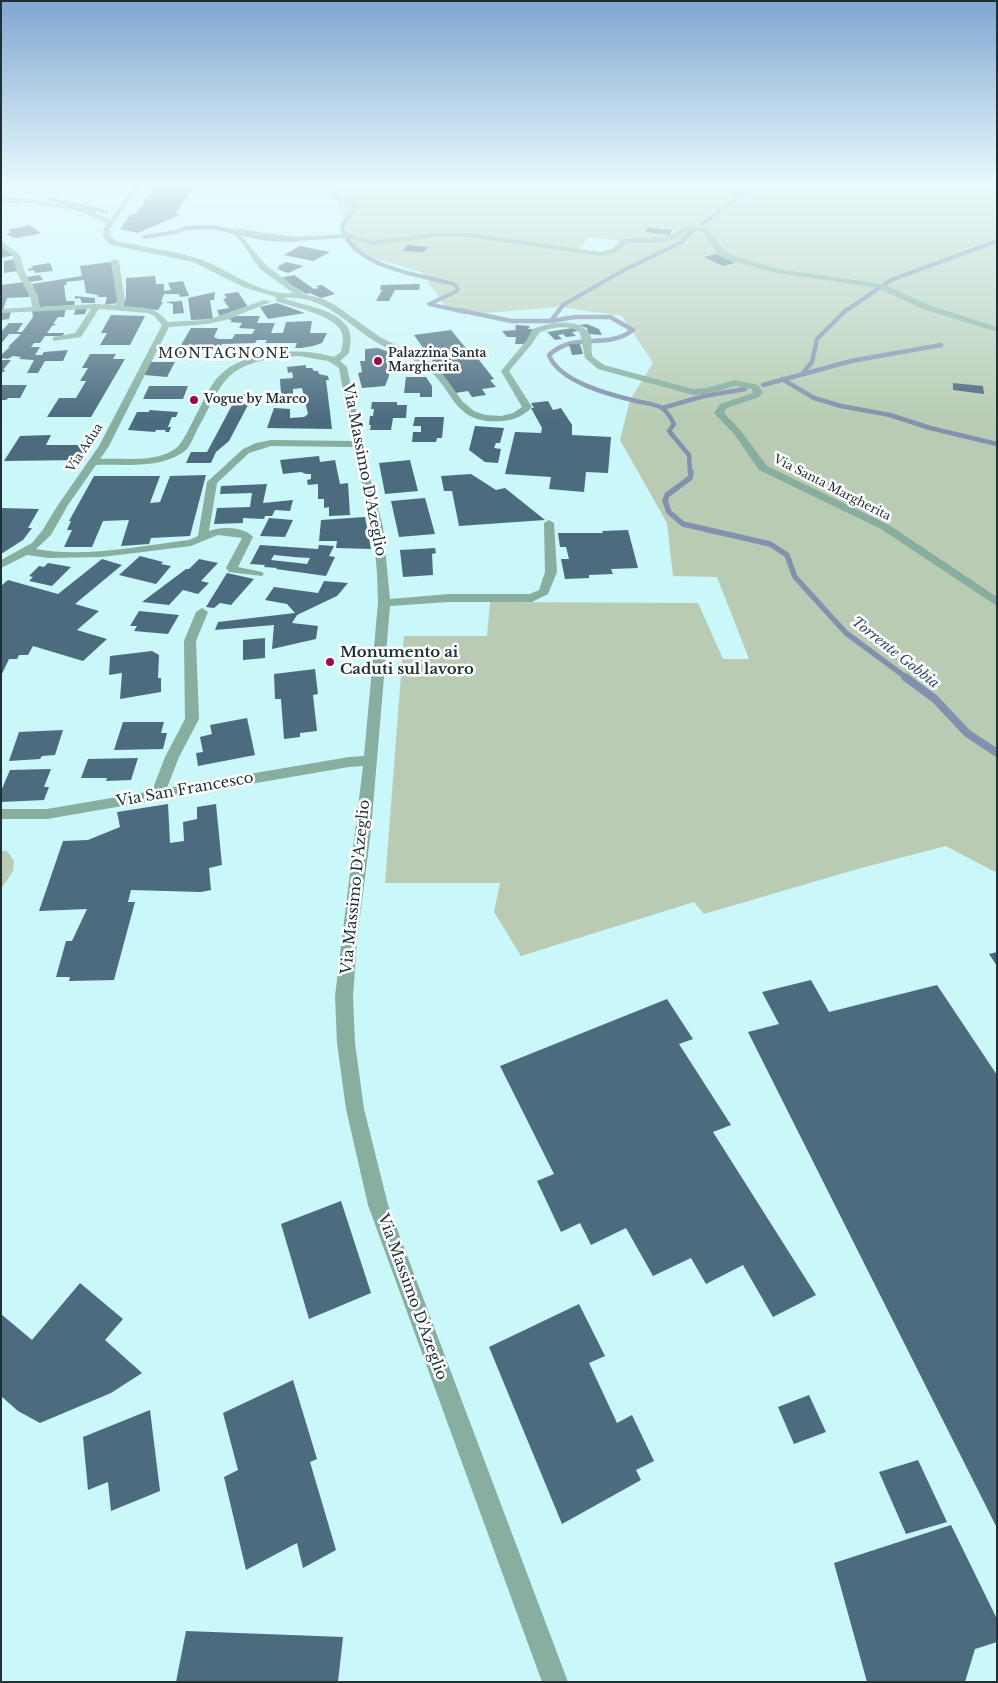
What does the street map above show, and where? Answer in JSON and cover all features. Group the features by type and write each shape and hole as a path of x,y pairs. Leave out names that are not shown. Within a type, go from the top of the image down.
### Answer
{"street":[{"path":"18,262 21,273 34,296 36,309"},
{"path":"115,262 121,300 117,308"},
{"path":"198,262 246,285 280,296"},
{"path":"258,262 263,268 300,294"},
{"path":"742,262 777,271 880,286 926,307 997,330"},
{"name":"Via Santa Margherita","path":"280,296 300,294 344,313 378,340 414,355 434,371 462,407 473,414 488,418 508,417 522,413 527,407 505,371 509,364 527,346 536,332 546,328 572,325 578,327 586,338 586,355 590,362 601,367 681,390 706,391 735,383 755,387 758,392 756,395 723,406 719,413 738,433 763,468 885,528 997,603"},
{"name":"Via Massimo D'Azeglio","path":"280,296 279,299 288,303 317,312 337,321 346,331 334,350 347,377 362,466 378,527 383,573 384,603 374,725 369,761 364,830 349,941 344,996 346,1043 355,1108 378,1205 555,1682"},
{"path":"1,311 97,306 148,311 157,314 166,325 207,322 267,302"},
{"path":"56,339 78,335 97,306"},
{"name":"Via Adua","path":"1,565 36,545 47,533 104,446 166,325"},
{"path":"92,462 156,460 168,457 181,450 221,379 228,372 244,363 264,358 334,350"},
{"path":"203,536 212,482 246,451 259,445 271,443 359,444"},
{"path":"384,603 449,598 532,598 544,592 551,572 549,523"},
{"path":"26,551 48,555 102,554 191,543 203,536 217,532 243,533 248,537 232,568 233,570 258,574"},
{"path":"159,795 160,786 172,757 192,719 190,641 202,612"},
{"name":"Via San Francesco","path":"1,814 47,814 349,762 369,761"}],"green space":[{"path":"385,262 997,262 997,873 946,846 861,868 704,914 694,902 521,956 494,912 500,883 385,883 404,636 487,636 490,602 698,603 723,659 749,659 717,577 673,576 667,523 620,440 630,400 653,363 622,316 558,307 487,313 445,306 421,272"},
{"path":"1,851 7,851 14,861 13,871 1,889"}],"building":[{"path":"4,262 16,262 17,271 4,273"},
{"path":"111,262 117,292 117,303 105,305 107,297 98,297 98,295 86,293 84,280 66,282 67,285 64,285 66,301 75,301 74,305 40,307 32,284 82,276 80,266"},
{"path":"286,262 304,266 288,273 277,269 280,267 277,267"},
{"path":"714,262 735,263 723,266"},
{"path":"50,263 53,271 35,273 34,270 29,271 28,269 33,268 32,266"},
{"path":"40,275 43,280 29,282 26,277"},
{"path":"294,275 314,289 319,288 316,286 322,285 335,294 321,298 310,293 306,294 280,278"},
{"path":"155,276 156,284 164,284 164,291 171,290 168,283 183,281 189,296 180,297 179,294 164,294 161,302 163,302 158,310 123,307 126,297 126,278"},
{"path":"24,282 30,297 7,298 3,310 1,310 1,285"},
{"path":"420,284 419,290 395,290 389,301 376,301 382,290 380,290 381,285"},
{"path":"215,292 214,300 210,300 213,319 191,320 188,298"},
{"path":"238,292 248,307 220,317 217,310 229,308 223,299 227,298 224,294"},
{"path":"75,296 95,298 95,303 82,303 80,298 75,299"},
{"path":"182,301 184,313 173,314 173,304 165,302"},
{"path":"277,303 305,313 268,319 260,307"},
{"path":"76,307 87,308 85,314 74,315"},
{"path":"66,308 64,317 58,317 53,324 57,324 52,326 47,333 64,333 63,336 45,336 40,343 34,343 31,347 40,347 35,355 42,355 44,352 68,350 63,361 45,361 38,373 27,373 34,360 19,359 21,357 13,356 8,359 1,358 1,355 21,334 9,334 1,344 1,332 9,323 23,323 17,332 22,332 33,317 32,310"},
{"path":"11,311 9,319 1,320 1,312"},
{"path":"111,315 145,316 130,345 100,345 107,333 101,333"},
{"path":"235,316 260,316 257,323 275,323 271,333 283,333 286,322 312,321 310,333 327,333 322,343 301,348 295,348 297,343 265,343 267,340 257,340 255,343 222,344 221,346 181,345 191,328 218,328 214,337 218,339 232,339 235,334 252,334 255,329 239,328 242,323 230,322 232,320 228,319"},
{"path":"587,324 599,329 602,335 588,334 587,328 579,325"},
{"path":"516,325 530,326 528,329 533,329 526,344 515,344 516,337 507,337 502,331 517,330 515,329"},
{"path":"573,328 578,331 572,332 576,336 566,337 563,334 558,335 562,339 555,340 547,332"},
{"path":"451,330 469,352 472,351 494,379 490,380 496,387 482,389 486,395 472,397 468,391 455,393 414,335"},
{"path":"569,344 580,344 583,354 572,355"},
{"path":"378,348 389,352 391,360 387,361 389,376 385,386 362,388 358,373 362,372 360,361 365,361 365,349"},
{"path":"179,351 200,351 197,358 182,358 176,356"},
{"path":"90,354 116,354 113,359 125,359 91,417 47,417 59,398 76,398 86,381 80,381 88,368 82,368"},
{"path":"1,360 11,360 3,370 5,370 4,372 1,372"},
{"path":"150,362 175,362 167,377 144,375"},
{"path":"306,365 306,368 312,368 314,371 318,371 319,374 328,376 329,380 326,380 332,429 267,428 274,408 290,409 290,418 304,417 308,414 302,388 293,389 293,395 281,395 280,379 293,378 292,372 288,373 287,367"},
{"path":"406,377 426,377 432,386 432,397 420,397 420,393 404,393"},
{"path":"953,383 983,386 984,394 953,390"},
{"path":"1,385 27,385 20,398 1,400"},
{"path":"149,386 188,386 183,399 143,399"},
{"path":"238,394 258,394 255,401 261,401 259,405 248,405 229,441 216,452 211,463 186,463 191,452 207,452"},
{"path":"548,401 553,410 561,408 572,425 572,435 611,437 608,473 586,472 584,492 549,489 551,477 505,474 515,432 541,433 542,428 531,408 534,408 531,403"},
{"path":"372,402 397,402 397,405 407,405 406,418 393,418 391,430 370,430 370,416 373,416 374,409 371,409"},
{"path":"149,410 178,412 176,417 172,417 168,427 171,427 169,432 165,432 166,430 156,430 155,432 128,430 137,412 149,412"},
{"path":"415,417 444,417 442,438 437,438 436,442 412,442 413,432 421,432 421,426 413,426"},
{"path":"475,426 504,428 500,443 496,443 494,448 501,449 498,463 485,462 469,450"},
{"path":"51,435 46,445 86,445 80,460 4,461 20,436"},
{"path":"319,456 320,462 335,460 340,484 348,483 350,515 329,516 329,507 324,508 324,499 318,499 318,484 308,485 307,480 311,479 311,474 301,472 283,474 280,460"},
{"path":"410,460 418,491 385,494 379,463"},
{"path":"471,474 496,490 505,488 545,520 459,526 452,491 444,491 441,476"},
{"path":"206,475 190,536 151,538 149,544 121,546 129,520 103,521 92,547 64,547 72,530 67,530 71,521 69,521 94,476 160,476 150,503 160,502 170,476"},
{"path":"267,484 263,503 293,500 290,511 275,510 272,516 265,516 264,519 243,518 243,523 214,524 217,508 250,507 252,493 220,494 221,486"},
{"path":"425,498 435,534 399,537 391,501"},
{"path":"1,508 39,509 28,528 32,528 23,540 1,554"},
{"path":"365,517 371,549 336,548 337,541 319,541 321,520"},
{"path":"269,518 293,520 285,537 260,536"},
{"path":"628,530 638,568 611,569 613,574 565,579 561,559 569,559 566,547 560,547 558,533 603,533 602,531"},
{"path":"260,545 318,549 319,545 334,546 329,556 335,557 326,576 250,564","holes":["274,555 310,558 307,564 271,560"]},
{"path":"435,548 436,553 432,554 433,575 403,577 400,550"},
{"path":"140,556 171,566 156,584 119,575"},
{"path":"102,559 122,565 75,604 99,611 77,630 107,639 83,661 33,646 28,655 19,655 17,659 9,659 1,676 1,586 8,580 58,594"},
{"path":"199,559 218,563 201,581 209,583 198,594 183,590 169,605 142,602 186,569 189,569"},
{"path":"48,563 71,567 52,586 29,581 33,577 29,576 39,566 44,567"},
{"path":"227,573 254,579 231,605 220,603 214,608 206,607"},
{"path":"324,581 348,583 337,596 297,615 292,623 318,626 316,639 272,649 274,625 215,630 218,622 295,613 287,604 265,600 274,587 318,593"},
{"path":"139,611 179,615 168,634 134,631 137,626 130,626"},
{"path":"265,638 265,658 243,660 243,640"},
{"path":"152,651 159,655 158,678 161,678 161,692 120,699 122,673 109,675 110,656"},
{"path":"315,669 318,694 313,695 317,731 300,733 300,737 284,739 281,699 275,699 274,674"},
{"path":"247,718 255,755 198,766 196,753 203,752 200,737 212,734 210,725"},
{"path":"123,722 164,722 161,733 167,733 163,749 114,750"},
{"path":"63,730 55,755 42,756 40,759 9,761 19,732"},
{"path":"138,758 131,780 106,781 107,778 81,778 88,759"},
{"path":"51,769 44,787 49,787 44,800 1,802 1,791 10,770"},
{"path":"168,804 170,843 184,841 183,822 197,819 197,807 216,804 222,865 209,868 211,890 201,892 131,890 128,902 135,902 114,980 69,981 70,977 56,977 66,941 72,941 87,909 39,911 63,841 88,840 120,827 117,812"},
{"path":"997,952 997,966 989,954"},
{"path":"811,980 829,1012 937,985 997,1075 997,1528 748,1032 779,1024 762,992"},
{"path":"667,999 693,1039 679,1044 731,1125 713,1132 816,1295 773,1317 743,1265 706,1284 691,1258 653,1276 626,1228 591,1245 580,1223 561,1232 537,1181 554,1174 500,1066"},
{"path":"341,1201 371,1293 309,1319 281,1224"},
{"path":"80,1283 123,1319 105,1340 142,1373 111,1393 40,1423 18,1411 1,1396 1,1314 32,1340"},
{"path":"579,1304 605,1356 589,1363 617,1423 632,1415 654,1461 636,1470 641,1480 562,1524 489,1347"},
{"path":"293,1380 317,1459 310,1462 336,1550 303,1568 297,1543 246,1570 224,1477 238,1470 223,1413"},
{"path":"809,1395 826,1432 794,1444 778,1407"},
{"path":"150,1410 160,1491 111,1511 108,1482 88,1490 83,1437"},
{"path":"918,1460 947,1522 906,1534 879,1472"},
{"path":"951,1525 997,1619 997,1642 975,1649 965,1682 867,1682 834,1563"},
{"path":"186,1631 343,1637 338,1682 176,1682"}],"waterway":[{"name":"Torrente Gobbia","path":"375,262 396,270 454,284 458,289 455,292 429,304 465,312"},
{"path":"558,312 563,305 642,262"},
{"path":"844,312 891,280 941,262"},
{"name":"Torrente Gobbia","path":"459,310 511,321 551,321"},
{"path":"551,321 559,310"},
{"path":"803,373 812,362 817,339 844,312"},
{"name":"Torrente Gobbia","path":"551,321 575,317 610,317 633,330 612,339 570,344 549,355 563,373 574,380 600,391 657,406 664,410 674,424 669,431 689,455 690,473"},
{"path":"783,380 851,361 941,345"},
{"path":"763,385 783,380"},
{"path":"783,380 814,398 841,406 890,415 930,428 997,444"},
{"path":"662,408 704,396 745,389"},
{"name":"Torrente Gobbia","path":"691,472 690,478 667,495 665,501 669,512 683,524 770,544 787,555 795,577 846,633 907,678"},
{"name":"Torrente Gobbia","path":"905,677 935,699 967,733 997,753"}],"place":[{"name":"Palazzina Santa Margherita","path":"378,361"},
{"name":"Vogue by Marco","path":"194,400"},
{"name":"Monumento ai Caduti sul lavoro","path":"330,662"}],"district":[{"name":"MONTAGNONE","path":"224,354"}]}
